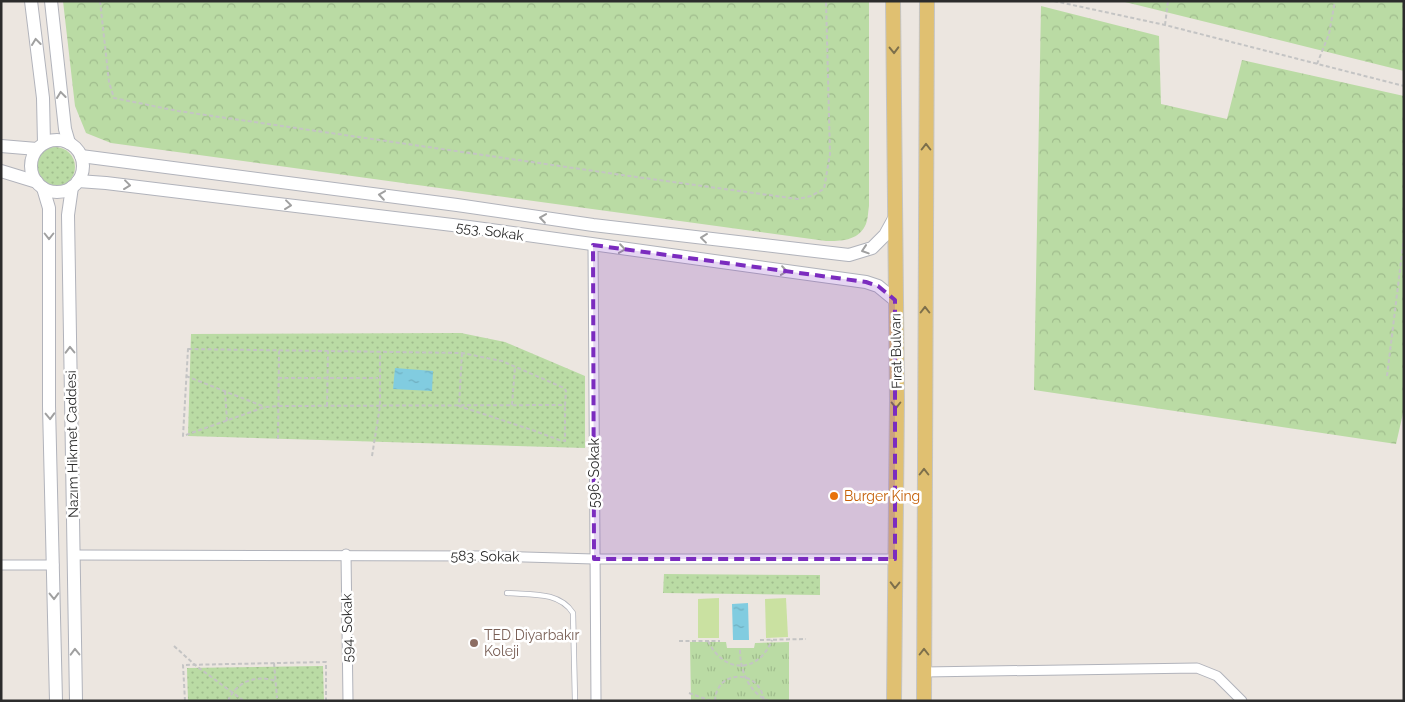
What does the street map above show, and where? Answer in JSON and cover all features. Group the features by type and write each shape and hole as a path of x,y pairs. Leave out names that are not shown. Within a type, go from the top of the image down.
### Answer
{"main road":[{"path":"31,1 43,98 40,146 33,157 31,165 32,174 40,185"},
{"path":"51,1 65,129 69,143"},
{"name":"Fırat Bulvarı","path":"893,1 896,215 894,701"},
{"name":"Fırat Bulvarı","path":"924,701 927,1"},
{"path":"1,146 40,146 52,140 61,140 76,148 83,164 82,173 75,184 58,192 1,171"},
{"path":"81,156 457,205 593,225 849,255 872,248 885,235 896,215"},
{"name":"Nazım Hikmet Caddesi","path":"75,184 68,215 76,701"},
{"name":"553. Sokak","path":"75,184 116,184 449,225 866,282 878,286 895,300"},
{"name":"Nazım Hikmet Caddesi","path":"40,185 49,208 49,406 56,701"}],"street":[{"name":"596. Sokak","path":"593,245 596,701"},
{"name":"583. Sokak","path":"74,555 346,554 594,559 895,559"},
{"name":"594. Sokak","path":"346,554 348,701"},
{"path":"1,565 54,565"},
{"path":"924,672 1197,668 1218,676 1242,701"}],"lane":[{"path":"507,593 554,597 568,605 573,614 575,701"}],"path":[{"path":"100,1 109,82 114,98 188,113 798,199 811,196 824,189 830,154 826,1"},
{"path":"1054,1 1165,25 1404,86"},
{"path":"1165,25 1168,1"},
{"path":"1318,64 1329,34 1335,1"},
{"path":"1387,376 1404,237"},
{"path":"459,406 565,441 566,405 566,391 564,388 502,362 462,352 188,349 183,436 265,407 566,405"},
{"path":"278,439 279,350"},
{"path":"327,406 328,351"},
{"path":"372,456 380,406 380,352"},
{"path":"459,406 462,352"},
{"path":"512,405 516,367"},
{"path":"186,376 265,407"},
{"path":"278,378 379,378"},
{"path":"225,391 227,421"},
{"path":"760,640 806,639"},
{"path":"708,640 719,658 730,664 741,665 760,658 767,651 772,640"},
{"path":"679,641 720,640"},
{"path":"174,646 195,665 244,701"},
{"path":"740,650 741,665 745,677 753,689 764,700 769,701"},
{"path":"185,701 183,665 326,662 326,701"},
{"path":"274,663 277,698"},
{"path":"228,701 233,692 244,683 253,679 261,677 276,681"},
{"path":"715,701 718,689 723,683 730,678 745,677 754,681 760,687 764,700"},
{"path":"689,693 711,701"}],"highlighted area":[{"path":"593,245 866,282 878,286 895,300 895,559 594,559"}],"green space":[{"path":"63,1 869,1 869,206 867,222 858,235 843,240 826,241 111,143 86,133 75,106"},
{"path":"1121,1 1404,1 1404,71"},
{"path":"1041,6 1159,36 1161,104 1227,119 1242,60 1404,96 1404,409 1396,444 1034,390"},
{"path":"51,147 59,147 66,150 72,156 75,167 72,178 66,184 59,187 51,187 44,184 38,178 35,171 35,163 38,156 44,150"},
{"path":"461,333 505,342 585,376 585,448 188,436 191,334"},
{"path":"664,574 820,575 820,595 663,593"},
{"path":"719,598 719,638 698,638 698,599"},
{"path":"786,598 788,637 766,638 765,599"},
{"path":"690,642 726,642 727,648 754,648 755,643 789,642 789,701 691,701"},
{"path":"323,666 324,701 188,701 187,668"}],"water":[{"path":"395,368 433,371 432,391 393,389"},
{"path":"748,603 749,640 733,640 732,604"}],"place":[{"name":"Burger King","path":"834,496"},
{"name":"TED Diyarbakır Koleji","path":"474,643"}]}
